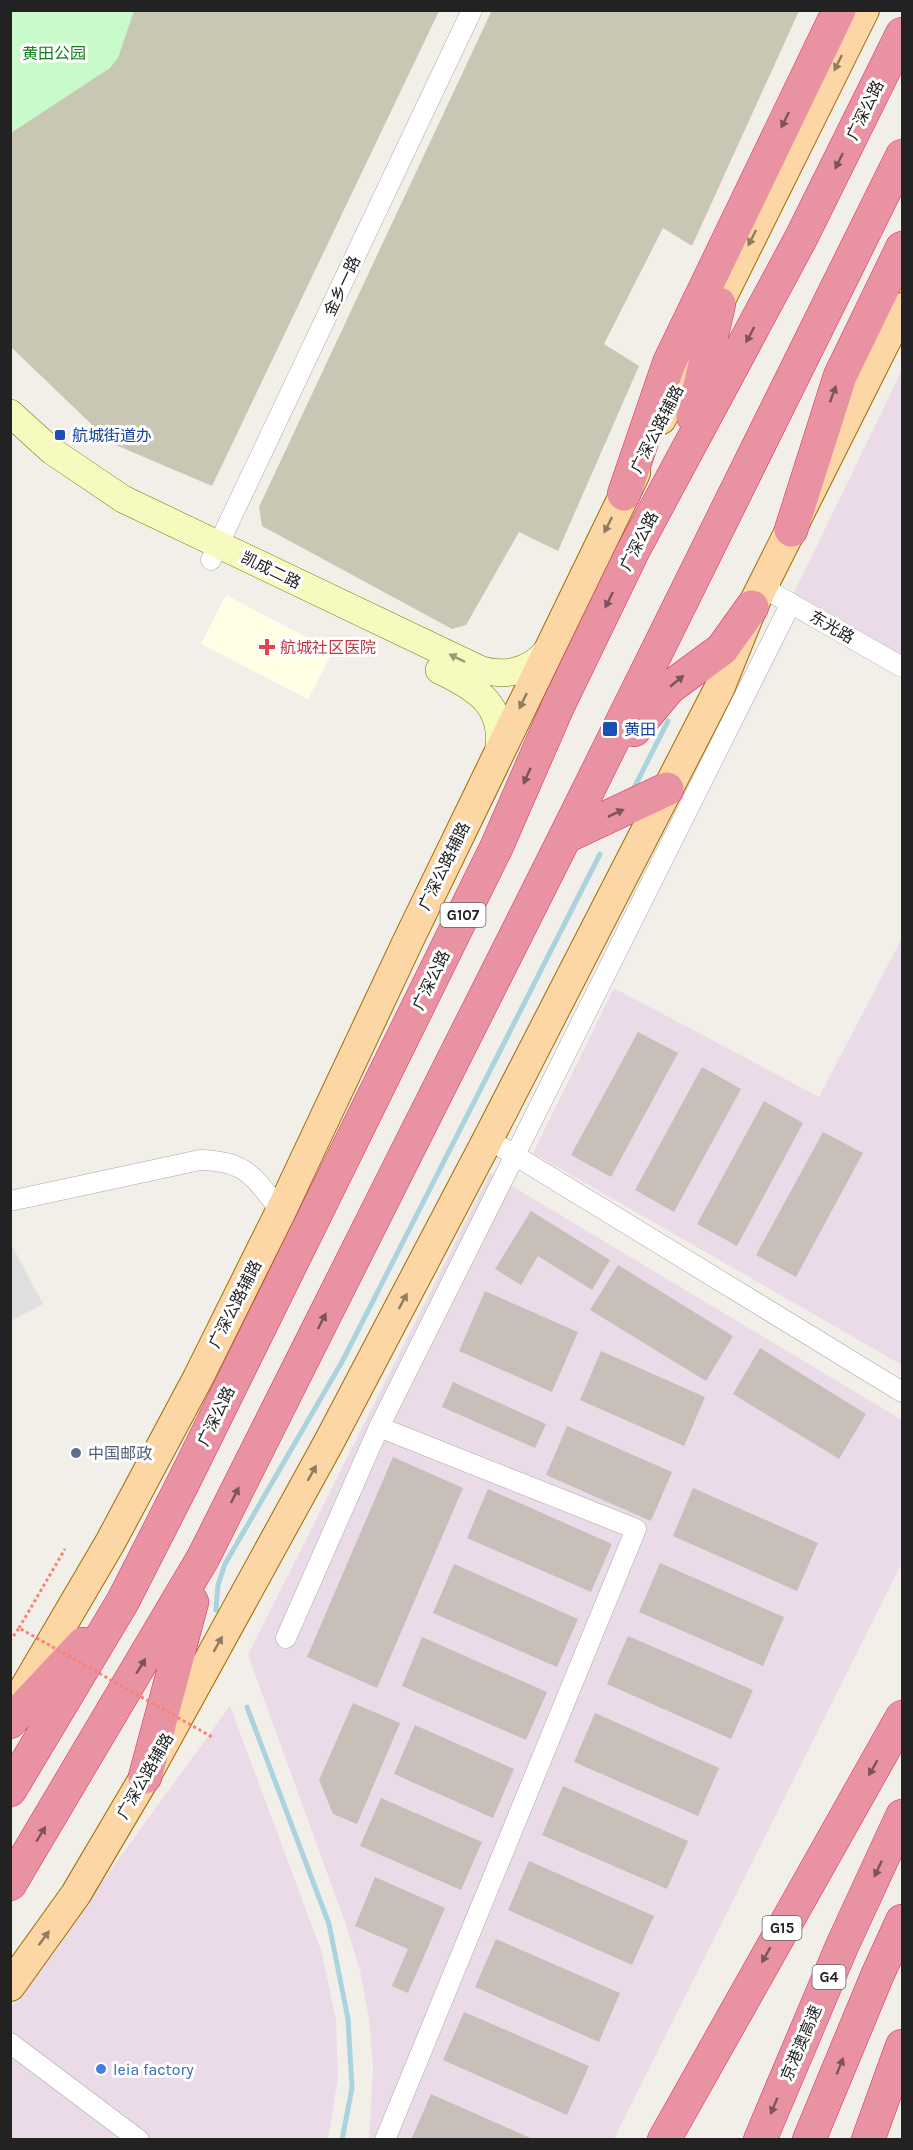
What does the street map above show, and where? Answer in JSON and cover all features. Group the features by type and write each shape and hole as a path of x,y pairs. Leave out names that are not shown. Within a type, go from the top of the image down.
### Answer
{"highway":[{"path":"624,494 669,363 839,10"},
{"name":"广深公路","path":"10,1790 123,1601 195,1460 497,846 558,706 633,551 801,238 903,34"},
{"path":"10,1884 203,1558 566,837 903,156"},
{"path":"791,530 840,376 903,248"},
{"path":"682,459 719,304"},
{"path":"588,792 659,698 681,677 722,649 757,597"},
{"path":"566,837 668,789"},
{"path":"146,1777 203,1558"},
{"path":"10,1722 123,1601"},
{"name":"G15","path":"664,2139 903,1717"},
{"name":"京港澳高速","path":"760,2139 842,1946 903,1816"},
{"name":"G4","path":"809,2139 877,1976 903,1921"},
{"path":"868,2139 903,2046"},
{"path":"886,2139 903,2066"}],"main road":[{"name":"广深公路辅路","path":"10,1714 111,1541 198,1378 281,1211 624,494 864,10"},
{"name":"广深公路辅路","path":"10,1986 76,1894 146,1777 329,1442 668,789 731,662 757,597 903,308"}],"street":[{"name":"金乡一路","path":"215,552 472,10"},
{"name":"凯成二路","path":"10,413 52,451 123,499 215,552 469,685 483,697 496,718 500,735 498,754"},
{"name":"凯成二路","path":"10,436 41,463 95,501 486,672 506,673 525,669 548,651"},
{"name":"东光路","path":"757,597 790,603 903,667"},
{"path":"286,1638 379,1427 790,603"},
{"path":"488,1139 903,1392"},
{"path":"10,1201 200,1160 235,1164 250,1174 281,1211"},
{"path":"379,1427 636,1529 385,2139"},
{"path":"10,2043 139,2139"}],"path":[{"path":"10,1641 64,1549"},
{"path":"19,1628 214,1738"}],"shaded area":[{"path":"492,10 799,11 692,246 663,228 604,344 639,366 558,551 519,532 466,625 452,629 262,526 259,507"},
{"path":"120,11 439,11 212,486 111,443 11,347 11,112"},
{"path":"902,370 902,660 792,597"},
{"name":"航城社区医院","path":"226,595 333,651 308,699 201,644"},
{"path":"902,938 902,1365 533,1153 614,988 819,1097"},
{"path":"490,1173 902,1420 902,1563 614,2139 369,2139 373,2068 369,2019 360,1971 346,1925 248,1655"},
{"path":"10,1242 43,1304 11,1321 10,1321"},
{"path":"230,1706 321,1950 336,2019 338,2078 328,2139 11,2140 11,2007"}],"green space":[{"name":"黄田公园","path":"11,10 134,11 118,58 110,68 11,133"}],"building":[{"path":"638,1032 678,1053 611,1177 571,1155"},
{"path":"702,1067 741,1089 674,1212 635,1190"},
{"path":"764,1101 803,1123 737,1246 697,1224"},
{"path":"823,1132 863,1153 796,1277 756,1255"},
{"path":"531,1211 610,1260 592,1290 538,1256 521,1285 495,1269"},
{"path":"618,1265 733,1336 706,1381 590,1310"},
{"path":"485,1291 578,1332 552,1392 459,1351"},
{"path":"760,1348 866,1414 839,1459 733,1394"},
{"path":"601,1351 705,1397 684,1446 580,1400"},
{"path":"453,1382 546,1424 535,1448 442,1407"},
{"path":"567,1426 672,1472 651,1521 546,1475"},
{"path":"393,1457 463,1488 377,1688 307,1657"},
{"path":"693,1488 818,1543 797,1591 673,1536"},
{"path":"488,1489 612,1544 591,1592 467,1538"},
{"path":"660,1563 784,1617 763,1666 639,1612"},
{"path":"454,1564 578,1619 557,1667 433,1613"},
{"path":"628,1636 753,1690 731,1739 607,1684"},
{"path":"422,1637 547,1692 526,1740 402,1686"},
{"path":"353,1703 400,1723 357,1824 333,1814 319,1780"},
{"path":"595,1713 719,1768 698,1816 574,1762"},
{"path":"415,1725 514,1769 493,1818 394,1774"},
{"path":"563,1786 688,1841 667,1889 542,1835"},
{"path":"381,1798 482,1842 461,1890 360,1846"},
{"path":"529,1861 654,1916 632,1965 508,1910"},
{"path":"375,1877 445,1908 408,1993 392,1986 408,1949 355,1926"},
{"path":"496,1939 620,1993 599,2042 475,1987"},
{"path":"464,2012 589,2066 567,2115 443,2060"},
{"path":"431,2094 535,2140 411,2140"}],"waterway":[{"path":"634,788 668,721"},
{"path":"216,1610 218,1585 225,1564 343,1360 600,854"},
{"path":"247,1707 329,1924 348,2019 352,2088 342,2140"}],"place":[{"name":"航城街道办","path":"60,435"},
{"name":"航城社区医院","path":"267,647"},
{"name":"黄田","path":"610,729"},
{"name":"中国邮政","path":"76,1453"},
{"name":"leia factory","path":"101,2069"}]}
